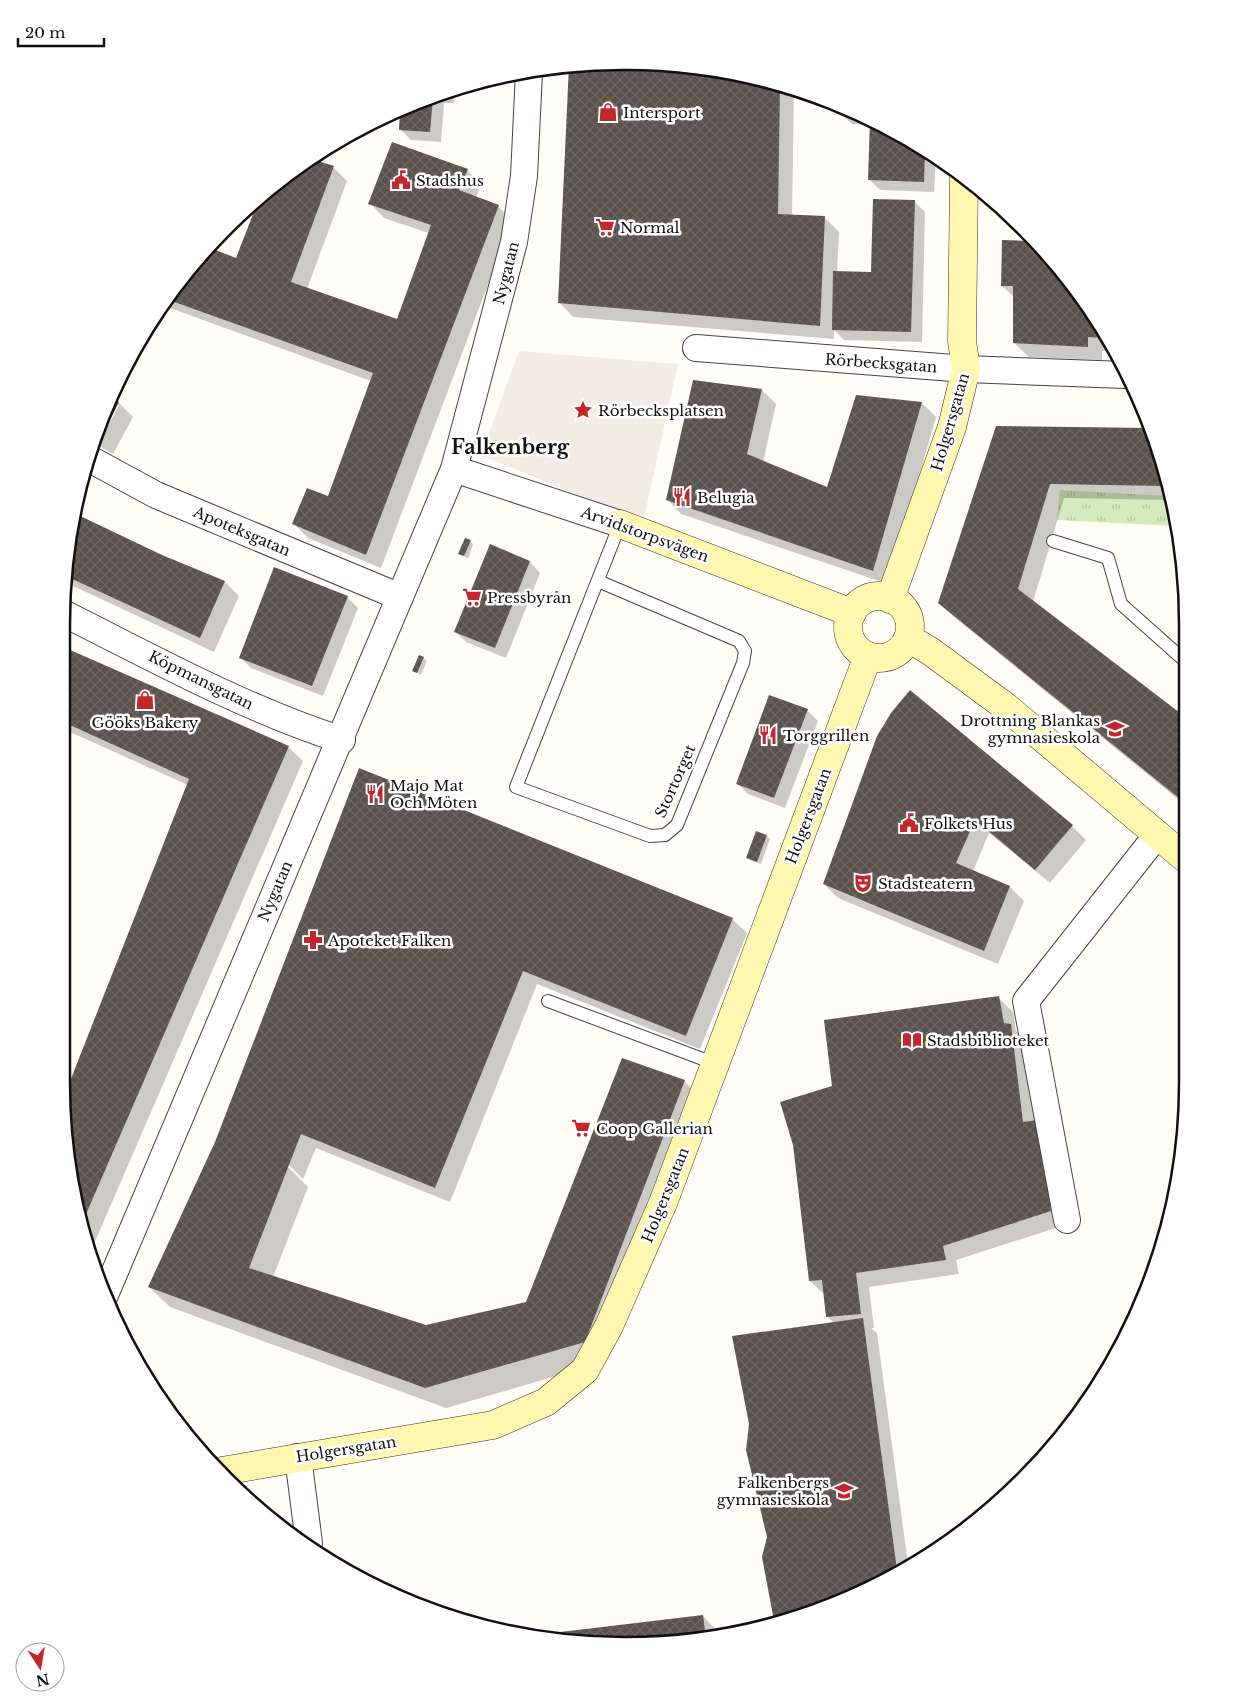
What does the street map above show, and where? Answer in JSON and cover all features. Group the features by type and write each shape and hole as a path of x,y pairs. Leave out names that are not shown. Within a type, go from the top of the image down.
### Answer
{"main road":[{"name":"Holgersgatan","path":"890,598 952,427 966,369 962,341 964,187"},
{"name":"Arvidstorpsvägen","path":"620,524 852,613"},
{"path":"877,596 890,598 898,603 907,615 910,624 908,638 900,650 892,655 882,658 868,656 857,649 850,638 848,625 852,613 857,606 868,598 877,596"},
{"path":"908,638 930,651 1006,707 1179,853"},
{"name":"Holgersgatan","path":"227,1469 493,1425 546,1402 585,1370 609,1326 659,1212 868,656"}],"street":[{"name":"Nygatan","path":"109,1286 307,815 342,740 450,478 514,242 524,176 529,79"},
{"name":"Rörbecksgatan","path":"696,348 966,369 1120,375"},
{"name":"Apoteksgatan","path":"95,462 156,495 400,597"},
{"name":"Arvidstorpsvägen","path":"450,478 620,524"},
{"name":"Köpmansgatan","path":"70,617 238,699 307,729 342,740"},
{"path":"1067,1220 1026,1001 1157,835"},
{"path":"298,1457 308,1538"}],"lane":[{"name":"Stortorget","path":"598,581 739,641 745,651 743,663 677,825 665,835 650,836 516,787 620,524"},
{"path":"1053,541 1108,558 1121,604 1179,656"},
{"path":"548,1000 716,1064"}],"green space":[{"path":"1060,490 1163,496 1170,526 1057,520"}],"shaded area":[{"name":"Rörbecksplatsen","path":"519,351 678,364 643,522 481,455"}],"building":[{"path":"624,70 661,71 733,81 780,92 778,214 825,216 820,326 558,303 569,73"},
{"path":"432,104 430,132 399,130 400,118"},
{"path":"870,127 925,158 924,182 868,180"},
{"path":"392,142 468,169 459,190 499,205 366,555 292,524 307,488 328,496 373,373 174,302 216,250 236,258 254,213 319,161 334,166 291,282 397,319 431,225 368,204"},
{"path":"873,199 915,200 911,332 832,330 833,271 871,272"},
{"path":"1002,240 1025,241 1064,287 1099,338 1088,337 1088,347 1013,343 1013,286 1001,286"},
{"path":"693,380 762,389 747,454 827,487 856,395 922,402 873,571 666,500"},
{"path":"117,401 119,402 107,426"},
{"path":"996,426 1143,428 1161,486 1050,484 1018,589 1179,712 1179,798 938,603"},
{"path":"81,516 162,555 225,581 200,638 72,579"},
{"path":"465,538 471,540 464,556 458,554"},
{"path":"490,544 530,561 495,648 454,632"},
{"path":"274,567 348,596 312,686 239,658"},
{"path":"70,650 289,746 86,1214 75,1155 71,1119 70,1081 189,779 70,725"},
{"path":"419,655 424,657 417,673 412,671"},
{"name":"Folkets Hus","path":"910,690 1073,825 1035,870 975,820 956,863 1010,886 984,951 823,884 877,736 891,713"},
{"path":"769,695 808,709 774,798 736,784"},
{"path":"359,768 733,918 686,1036 523,971 435,1188 301,1134 249,1268 426,1325 526,1302 622,1058 685,1080 585,1342 425,1388 148,1287 215,1142"},
{"path":"756,831 767,835 757,862 746,858"},
{"path":"999,996 1004,1023 1011,1024 1023,1122 1038,1120 1051,1211 943,1246 946,1260 856,1273 861,1314 826,1317 822,1280 809,1281 793,1145 780,1102 832,1086 824,1020"},
{"path":"863,1318 896,1566 837,1595 773,1617 762,1557 767,1537 746,1450 749,1424 732,1336"},
{"path":"703,1615 705,1631 661,1636 624,1637 556,1632"}],"place":[{"name":"Intersport","path":"608,112"},
{"name":"Stadshus","path":"401,180"},
{"name":"Normal","path":"605,227"},
{"name":"Rörbecksplatsen","path":"583,410"},
{"name":"Belugia","path":"682,497"},
{"name":"Pressbyrån","path":"472,597"},
{"name":"Gööks Bakery","path":"145,700"},
{"name":"Drottning Blankas gymnasieskola","path":"1115,729"},
{"name":"Torggrillen","path":"768,735"},
{"name":"Majo Mat Och Möten","path":"375,794"},
{"name":"Folkets Hus","path":"909,823"},
{"name":"Stadsteatern","path":"863,883"},
{"name":"Apoteket Falken","path":"313,940"},
{"name":"Stadsbiblioteket","path":"912,1040"},
{"name":"Coop Gallerian","path":"581,1128"},
{"name":"Falkenbergs gymnasieskola","path":"844,1491"}],"district":[{"name":"Falkenberg","path":"510,447"}]}
